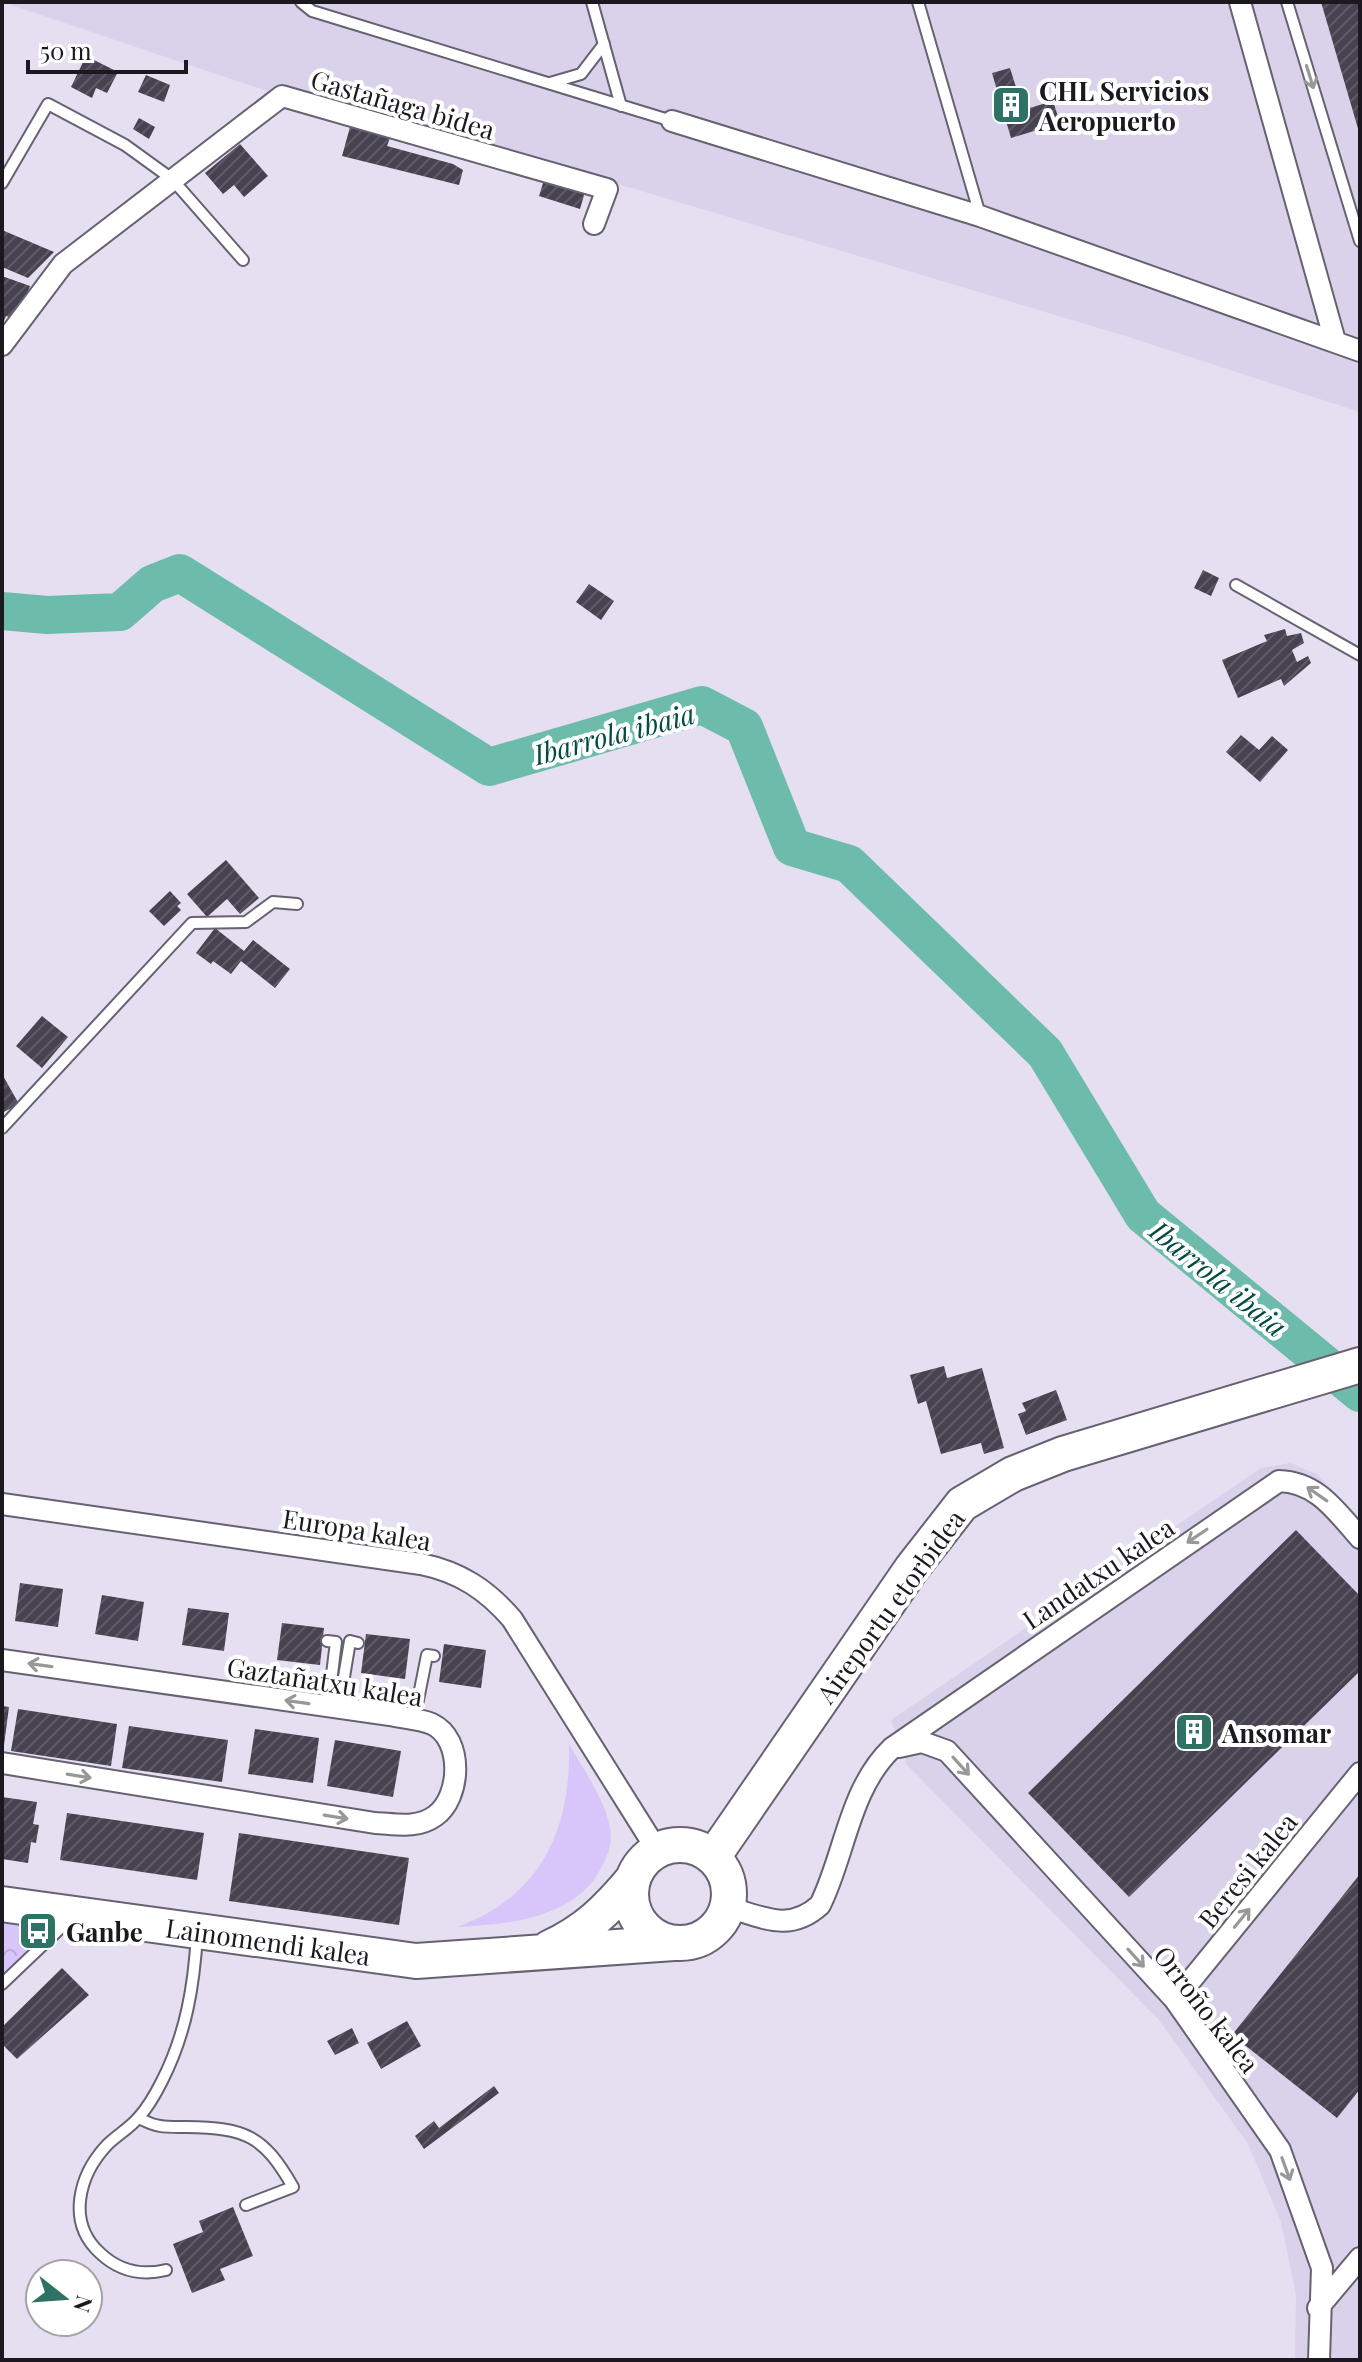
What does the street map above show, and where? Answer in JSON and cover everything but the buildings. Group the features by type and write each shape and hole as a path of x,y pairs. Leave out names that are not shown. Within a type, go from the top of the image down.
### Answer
{"main road":[{"name":"Aireportu etorbidea","path":"713,1857 912,1568 962,1504 1013,1474 1063,1454 1344,1369"},
{"path":"692,1846 713,1857 727,1880 727,1907 716,1927 707,1935 674,1943 652,1935 636,1916 632,1904 633,1879 639,1867 657,1850 692,1846"},
{"name":"Lainomendi kalea","path":"534,1954 576,1935 603,1916 633,1879"},
{"name":"Lainomendi kalea","path":"2,1904 416,1961 674,1943"}],"street":[{"path":"1240,2 1335,341"},
{"name":"Gastañaga bidea","path":"2,345 63,264 282,96 607,189 594,224"},
{"path":"672,121 980,216 1360,351"},
{"name":"Landatxu kalea","path":"727,1907 788,1922 805,1918 820,1905 863,1790 881,1758 963,1696 1279,1481 1296,1482 1318,1493 1360,1538"},
{"name":"Europa kalea","path":"2,1504 421,1564 468,1581 490,1593 512,1619 657,1850"},
{"name":"Gaztañatxu kalea","path":"2,1660 432,1724 441,1731 454,1754 455,1766 451,1790 438,1815 412,1825 375,1823 2,1763"},
{"name":"Orroño kalea","path":"892,1748 922,1742 947,1751 1175,2000 1280,2150 1322,2268 1318,2308 1319,2360"},
{"name":"Beresi kalea","path":"1175,2000 1360,1773"},
{"path":"1318,2308 1360,2258"}],"lane":[{"path":"301,2 312,11 672,121"},
{"path":"592,2 621,106"},
{"path":"918,2 980,216"},
{"path":"1287,2 1360,241"},
{"path":"549,84 581,74 604,44"},
{"path":"2,183 48,104 125,145 172,179 243,260"},
{"path":"1236,585 1360,655"},
{"path":"2,1128 192,923 246,922 273,902 297,904"},
{"path":"327,1641 336,1642 334,1707"},
{"path":"334,1707 350,1641 358,1643"},
{"path":"414,1720 427,1655 434,1656"},
{"path":"2,1984 74,1914"},
{"path":"166,2270 145,2275 112,2265 90,2244 80,2215 80,2190 88,2168 108,2145 139,2118 162,2081 193,1993 197,1932"},
{"path":"139,2118 157,2129 225,2129 251,2137 273,2152 293,2187 246,2205"}],"shaded area":[{"path":"2,2 1360,2 1360,412 1122,335 588,175 282,96"},
{"path":"1290,1463 1317,1474 1360,1518 1360,2360 1295,2360 1296,2295 1281,2222 1248,2144 1159,2020 907,1765 891,1720 1261,1468"}],"green space":[{"path":"569,1744 593,1784 607,1817 610,1845 600,1870 574,1899 557,1909 517,1921 457,1927 486,1914 511,1897 546,1856 564,1804"},
{"path":"2,1914 54,1922 2,1978"}],"waterway":[{"name":"Ibarrola ibaia","path":"2,611 47,615 120,612 152,584 180,573 489,767 702,705 744,727 792,847 849,864 1045,1053 1143,1215 1360,1393"}],"place":[{"name":"CHL Servicios Aeropuerto","path":"1011,105"},
{"name":"Ansomar","path":"1194,1732"},
{"name":"Ganbe","path":"38,1931"}]}
